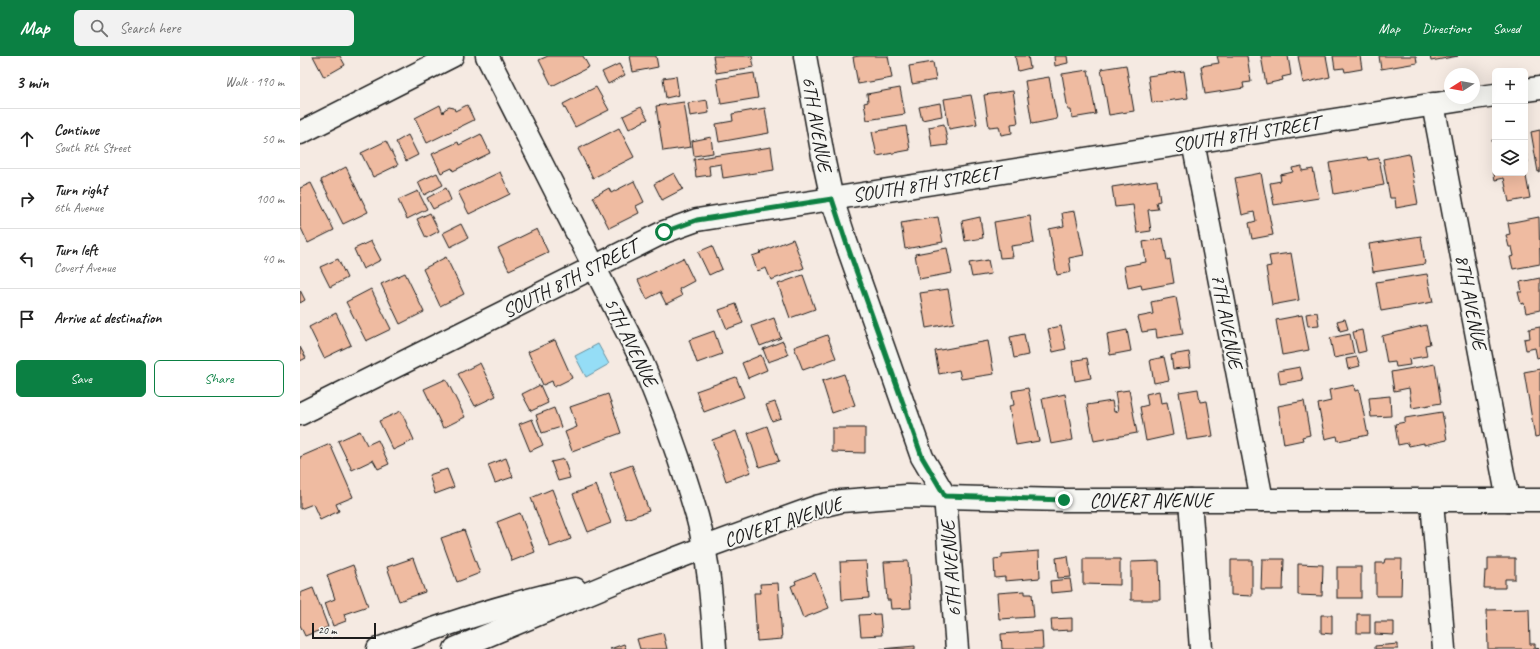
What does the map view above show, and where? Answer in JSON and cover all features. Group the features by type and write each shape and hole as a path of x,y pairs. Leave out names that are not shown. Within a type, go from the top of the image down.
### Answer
{"street":[{"path":"300,133 452,56"},
{"name":"5TH AVENUE","path":"488,56 638,355 655,392 697,517 707,571 715,649"},
{"name":"6TH AVENUE","path":"805,56 832,199 922,457 945,496 957,649"},
{"path":"1528,90 1540,88"},
{"name":"SOUTH 8TH STREET","path":"1480,97 1492,95"},
{"name":"SOUTH 8TH STREET","path":"300,414 664,232 697,220 1444,102"},
{"name":"8TH AVENUE","path":"1433,104 1508,500"},
{"name":"7TH AVENUE","path":"1193,142 1262,500"},
{"name":"COVERT AVENUE","path":"462,648 620,580 703,548 832,502 863,498 945,496 1064,500 1540,500"},
{"path":"1190,500 1201,649"},
{"path":"1432,500 1444,649"},
{"path":"378,649 453,622 539,596 620,580"}],"water":[{"path":"598,344 609,364 586,377 575,356"}],"building":[{"path":"313,56 340,56 345,65 324,77"},
{"path":"548,56 583,56 589,67 552,86 539,60"},
{"path":"630,56 656,56 658,67 633,72"},
{"path":"713,56 752,56 754,67 716,73"},
{"path":"888,56 892,78 858,84 853,57"},
{"path":"1015,56 1028,56 1030,68 1018,71"},
{"path":"1054,56 1067,56 1068,63 1055,66"},
{"path":"1217,56 1247,56 1251,82 1243,83 1244,88 1205,94 1201,66 1219,63"},
{"path":"1261,56 1288,56 1291,75 1282,77 1283,80 1266,84"},
{"path":"1298,56 1326,56 1330,77 1303,83"},
{"path":"1333,56 1360,56 1362,69 1345,72 1344,68 1335,69"},
{"path":"1379,56 1416,56 1417,63 1381,69"},
{"path":"1430,56 1458,56 1431,61"},
{"path":"933,62 936,80 912,84 909,66"},
{"path":"619,64 625,75 608,84 602,72"},
{"path":"1126,65 1134,111 1109,115 1101,69"},
{"path":"1088,70 1096,114 1072,118 1071,110 1068,110 1062,74"},
{"path":"1184,71 1188,98 1152,103 1148,76"},
{"path":"754,73 758,98 721,104 717,79"},
{"path":"676,76 679,95 666,98 663,78"},
{"path":"1049,77 1057,119 1032,124 1025,81"},
{"path":"596,87 609,110 575,127 563,104"},
{"path":"900,88 905,114 867,120 864,103 868,102 867,94"},
{"path":"1013,91 1018,123 1011,124 1012,133 1001,135 999,126 989,127 984,95"},
{"path":"971,95 977,124 949,129 944,99"},
{"path":"707,100 709,113 690,116 688,103"},
{"path":"684,102 691,147 663,151 656,106"},
{"path":"940,103 942,116 922,120 919,107"},
{"path":"440,105 443,113 444,110 449,107 454,108 455,111 467,105 474,120 427,143 415,118"},
{"path":"641,107 648,119 629,129 623,116"},
{"path":"765,108 769,133 719,142 716,124 733,121 732,114"},
{"path":"944,124 948,145 932,147 929,127"},
{"path":"906,126 910,150 877,156 872,132"},
{"path":"619,128 634,157 593,178 578,149"},
{"path":"1540,130 1540,171 1538,172 1531,132"},
{"path":"481,134 490,153 453,171 452,168 441,173 432,154 458,142 459,145"},
{"path":"408,135 418,155 406,161 396,142"},
{"path":"711,137 713,153 694,156 692,141"},
{"path":"386,141 398,165 373,177 361,153"},
{"path":"771,147 774,170 723,178 721,164 709,166 710,175 696,177 694,159"},
{"path":"1409,154 1418,204 1396,208 1395,198 1390,198 1383,159"},
{"path":"1367,157 1368,160 1379,158 1384,185 1334,194 1329,163"},
{"path":"1302,166 1302,171 1313,169 1319,198 1274,205 1270,183 1281,181 1280,175 1293,172 1292,168"},
{"path":"346,167 368,212 343,224 321,180"},
{"path":"500,172 510,194 469,214 458,192"},
{"path":"437,173 443,185 424,195 418,182"},
{"path":"674,173 683,189 662,200 654,184"},
{"path":"1261,173 1273,235 1252,239 1249,223 1256,221 1254,212 1242,215 1235,178"},
{"path":"1494,176 1526,176 1530,198 1509,202 1504,178 1495,180"},
{"path":"1157,180 1160,201 1156,202 1158,209 1148,210 1151,231 1137,233 1133,205 1115,207 1112,187"},
{"path":"634,181 644,202 636,206 639,213 609,228 593,197 609,188 611,193"},
{"path":"311,183 334,230 308,243 300,226 300,188"},
{"path":"446,188 451,200 433,209 427,198"},
{"path":"418,191 427,209 407,219 398,200"},
{"path":"1075,211 1084,255 1069,258 1071,272 1057,275 1049,229 1064,226 1062,213"},
{"path":"430,213 439,231 426,238 417,219"},
{"path":"1030,216 1034,243 1011,246 1013,257 1000,258 994,222"},
{"path":"938,217 943,242 905,249 901,223"},
{"path":"980,217 983,238 965,241 962,221"},
{"path":"1539,217 1540,264 1513,269 1510,257 1514,256 1512,247 1509,247 1506,235 1510,234 1508,223"},
{"path":"461,224 468,238 450,247 443,233"},
{"path":"537,229 548,252 509,270 498,248"},
{"path":"1421,236 1425,264 1373,272 1369,244"},
{"path":"1163,238 1167,260 1170,259 1174,283 1142,289 1141,285 1128,288 1124,266 1146,262 1143,242"},
{"path":"793,239 804,268 771,280 766,268 757,271 752,256"},
{"path":"371,241 381,260 363,269 354,249"},
{"path":"712,246 722,269 709,275 698,252"},
{"path":"947,248 952,273 919,279 915,254"},
{"path":"1291,253 1299,300 1272,305 1266,267 1271,266 1269,256"},
{"path":"446,257 464,294 440,306 423,269"},
{"path":"683,258 694,281 679,289 682,296 666,304 660,292 647,299 638,280"},
{"path":"338,259 347,278 330,287 320,267"},
{"path":"988,260 991,274 972,277 969,263"},
{"path":"405,273 424,312 400,324 381,284"},
{"path":"1427,274 1433,302 1381,311 1376,282"},
{"path":"803,275 815,309 790,318 778,284"},
{"path":"1540,278 1540,310 1526,313 1524,303 1521,304 1518,292 1522,292 1520,282"},
{"path":"371,289 391,329 366,341 346,302"},
{"path":"948,289 954,323 926,328 920,293"},
{"path":"300,290 305,300 300,303"},
{"path":"1176,297 1183,334 1157,338 1156,330 1142,332 1138,317 1153,314 1151,302"},
{"path":"736,304 743,323 727,329 719,310"},
{"path":"1317,312 1319,325 1308,326 1306,314"},
{"path":"336,313 351,345 324,358 309,327"},
{"path":"1302,315 1309,350 1282,355 1276,320"},
{"path":"774,318 781,338 760,346 752,326"},
{"path":"1345,319 1348,329 1340,331 1337,321"},
{"path":"1426,325 1430,344 1425,345 1427,356 1409,359 1410,365 1396,367 1395,362 1387,363 1382,336"},
{"path":"1061,326 1066,349 1053,352 1048,329"},
{"path":"1540,327 1540,357 1537,358 1535,348 1526,350 1524,339 1530,338 1529,329"},
{"path":"1127,330 1131,351 1110,355 1107,334"},
{"path":"1362,330 1366,351 1358,353 1353,332"},
{"path":"714,331 722,354 697,363 689,340"},
{"path":"1024,334 1028,355 1014,358 1010,337"},
{"path":"1350,334 1354,354 1334,358 1330,338"},
{"path":"827,335 836,358 803,370 794,347"},
{"path":"555,340 572,378 554,387 552,381 543,385 528,352"},
{"path":"783,341 788,355 768,362 763,349"},
{"path":"988,341 994,374 961,379 959,370 939,374 935,351"},
{"path":"300,347 306,358 300,361"},
{"path":"1189,352 1191,367 1173,369 1171,355"},
{"path":"761,355 767,370 748,378 742,363"},
{"path":"1164,357 1169,380 1154,383 1150,360"},
{"path":"1357,357 1360,366 1348,369 1346,359"},
{"path":"1087,358 1091,378 1075,381 1072,361"},
{"path":"480,363 496,396 475,406 458,374"},
{"path":"1435,364 1441,403 1412,408 1409,388 1394,391 1391,372"},
{"path":"1300,367 1303,380 1280,384 1278,371"},
{"path":"1540,369 1540,436 1535,437 1524,372"},
{"path":"844,374 855,405 832,413 822,381"},
{"path":"736,377 744,397 704,412 696,391"},
{"path":"446,379 465,417 443,428 424,389"},
{"path":"540,385 548,403 531,411 522,394"},
{"path":"1354,385 1355,391 1359,390 1368,435 1338,441 1337,436 1325,439 1318,404 1331,401 1329,390"},
{"path":"1028,388 1039,441 1016,445 1009,406 1014,405 1012,391"},
{"path":"1198,389 1200,402 1207,401 1213,436 1187,440 1179,392"},
{"path":"1129,390 1137,433 1094,441 1087,405 1112,401 1114,412 1118,411 1115,392"},
{"path":"1159,391 1161,403 1167,402 1173,435 1146,441 1140,407 1148,405 1146,394"},
{"path":"608,394 621,433 572,451 565,432 577,427 570,407"},
{"path":"1065,394 1073,440 1051,444 1042,399"},
{"path":"1390,396 1391,416 1371,417 1369,398"},
{"path":"1304,401 1310,435 1302,437 1303,440 1284,444 1278,406"},
{"path":"775,402 781,418 772,421 766,405"},
{"path":"554,408 561,427 542,433 536,415"},
{"path":"401,411 414,440 393,450 379,421"},
{"path":"1442,412 1447,440 1424,445 1424,443 1409,446 1408,443 1398,445 1395,424 1405,422 1405,418"},
{"path":"532,419 543,445 530,451 519,424"},
{"path":"767,426 779,461 759,467 748,433"},
{"path":"832,428 865,428 865,453 832,452"},
{"path":"360,431 367,445 378,440 389,464 378,469 373,460 352,470 338,441"},
{"path":"736,431 751,472 726,481 712,440"},
{"path":"330,444 353,497 336,504 339,511 320,520 313,504 300,509 300,457"},
{"path":"506,458 513,477 495,483 488,465"},
{"path":"564,459 570,478 558,481 551,462"},
{"path":"632,465 649,511 626,519 610,473"},
{"path":"447,469 454,487 435,494 429,475"},
{"path":"596,485 611,523 588,532 573,494"},
{"path":"552,489 571,539 550,547 531,498"},
{"path":"520,513 535,552 512,561 497,522"},
{"path":"464,530 480,573 457,582 441,538"},
{"path":"1039,551 1040,578 1005,581 1005,577 995,578 994,559 1002,558 1002,554"},
{"path":"1068,556 1071,577 1058,578 1056,558"},
{"path":"413,558 425,592 399,601 387,567"},
{"path":"1488,558 1515,558 1515,579 1505,579 1505,588 1484,588 1485,571 1488,571"},
{"path":"1083,559 1120,559 1120,585 1083,584"},
{"path":"1262,559 1284,559 1283,590 1261,590"},
{"path":"1385,559 1402,559 1401,596 1376,596 1376,563 1384,563"},
{"path":"1231,560 1252,560 1252,596 1231,595"},
{"path":"866,561 869,598 842,600 840,562"},
{"path":"908,561 911,608 891,609 890,600 887,600 884,562"},
{"path":"1159,561 1160,600 1131,600 1131,562"},
{"path":"1298,564 1323,565 1322,596 1298,595"},
{"path":"353,565 368,606 344,614 346,621 333,626 325,603 335,599 327,575"},
{"path":"1337,567 1361,567 1361,598 1337,598"},
{"path":"815,573 829,608 803,618 791,586 796,584 795,581"},
{"path":"1070,579 1072,591 1051,593 1050,581"},
{"path":"778,583 782,639 757,641 754,593 761,593 760,584"},
{"path":"313,588 328,627 305,636 300,625 300,593"},
{"path":"1025,591 1025,594 1032,594 1034,617 999,619 997,593"},
{"path":"1529,609 1530,644 1535,644 1535,648 1540,649 1488,649 1487,610"},
{"path":"880,614 882,635 861,636 859,615"},
{"path":"1357,614 1370,614 1370,633 1357,633"},
{"path":"1321,615 1332,615 1332,634 1321,633"},
{"path":"1072,618 1072,630 1052,631 1051,619"},
{"path":"1375,622 1394,622 1394,635 1375,634"},
{"path":"1042,631 1043,649 1002,649 1001,634"},
{"path":"663,633 667,649 640,649 637,639"},
{"path":"624,644 626,649 610,649"},
{"path":"1398,644 1398,649 1375,649 1375,646"},
{"path":"915,646 915,649 880,649"}],"route":[{"path":"664,232 697,220 832,199 922,457 945,496 1064,500"}]}
